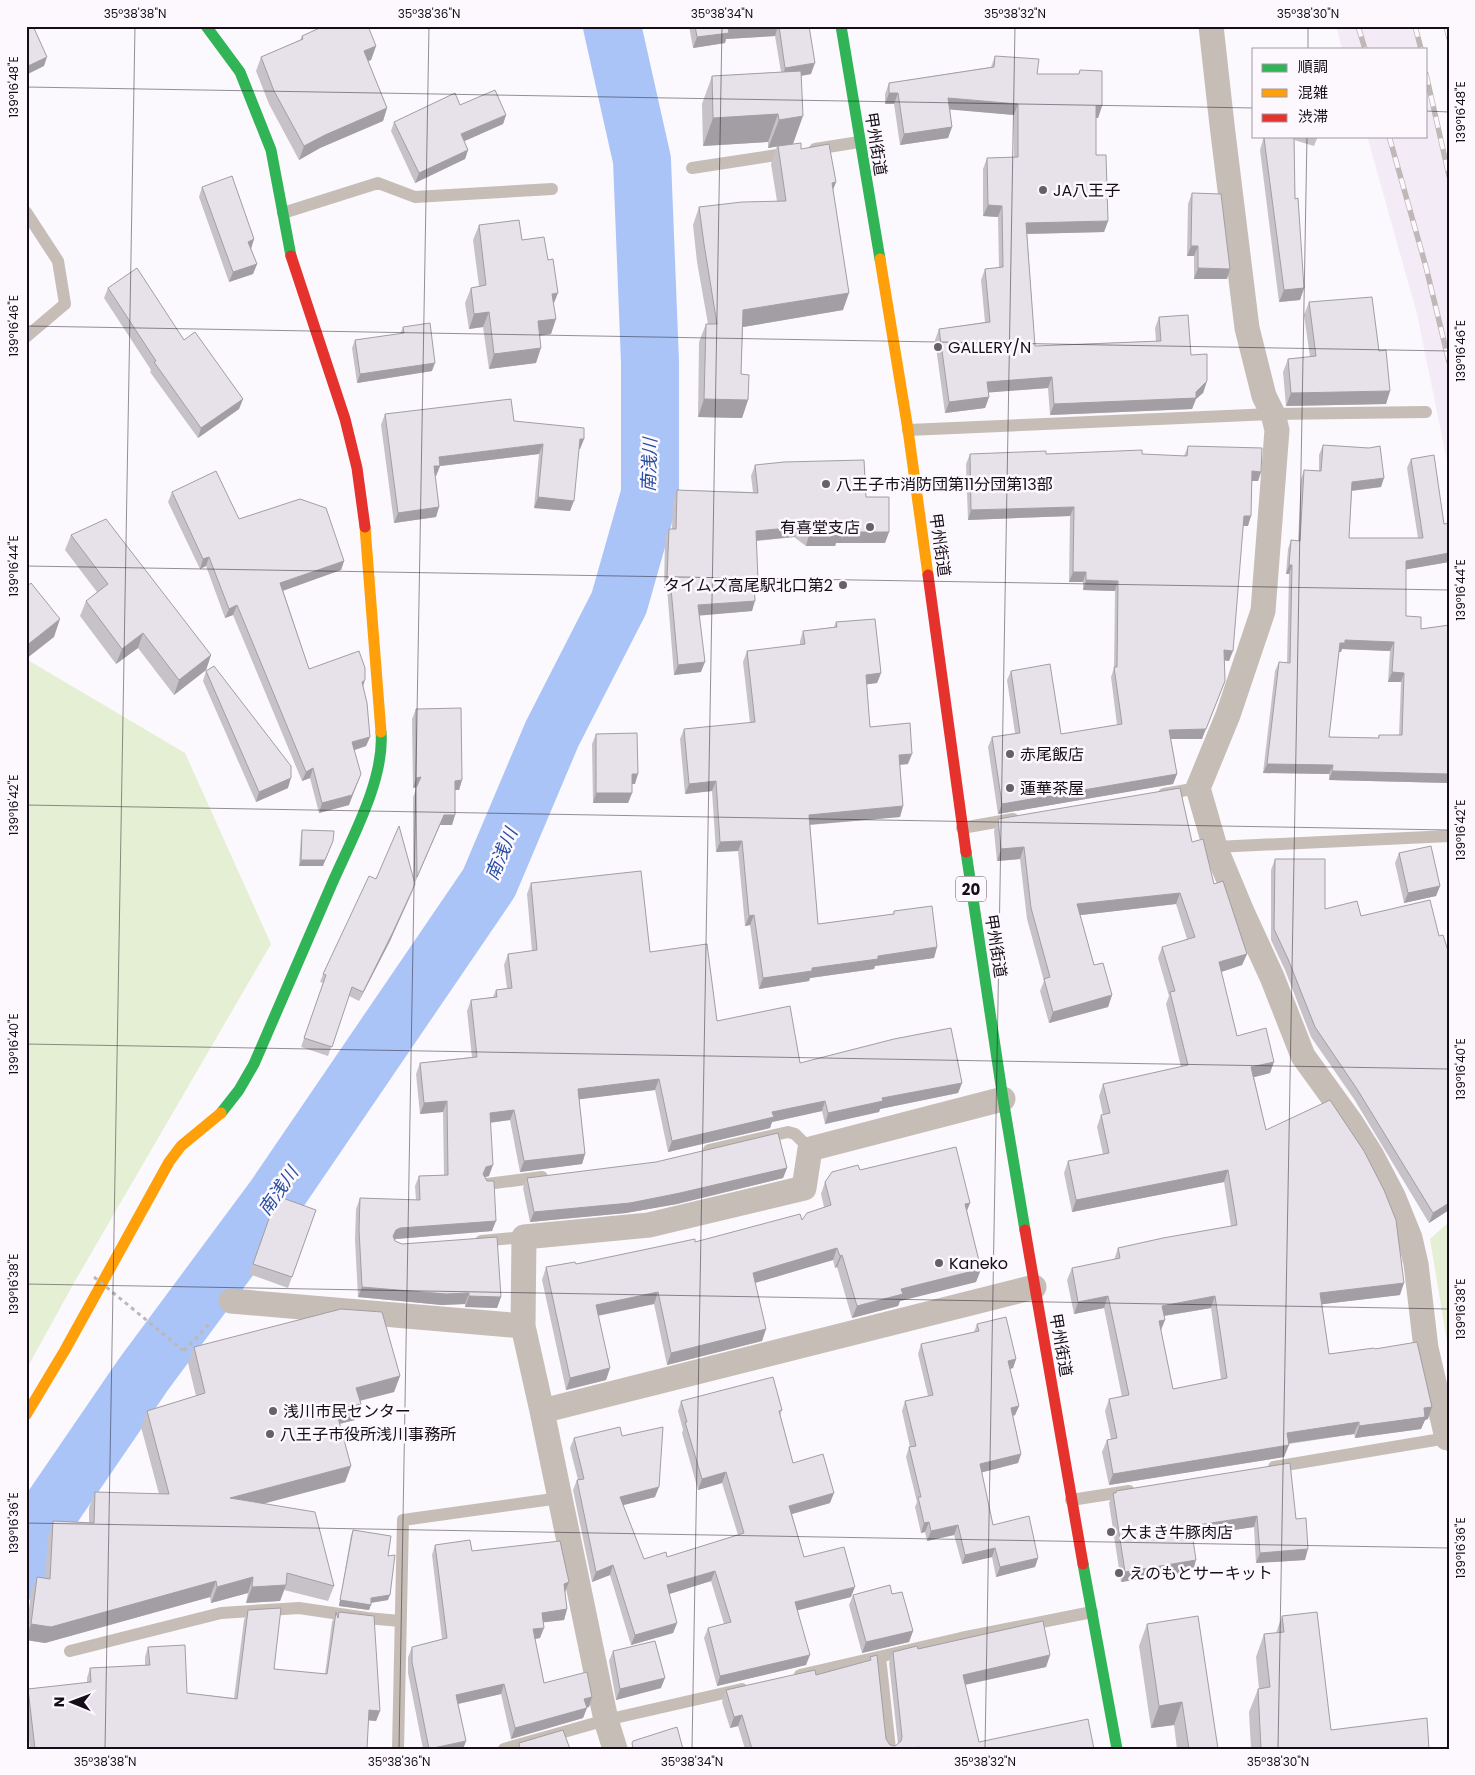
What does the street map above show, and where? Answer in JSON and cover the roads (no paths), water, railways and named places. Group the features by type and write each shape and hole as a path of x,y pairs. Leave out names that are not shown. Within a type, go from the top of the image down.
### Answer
{"main road":[{"path":"26,1415 65,1350 169,1162 181,1146 224,1108 239,1090 254,1064 377,776 382,747 365,524 357,468 345,419 292,259 271,150 240,72 207,26"},
{"name":"甲州街道","path":"841,26 908,430 962,828 1034,1287 1117,1749"}],"street":[{"path":"1211,26 1247,328 1264,396 1277,430 1263,611 1228,715 1198,788 1215,848 1272,977 1303,1056 1350,1121 1372,1156 1393,1196 1410,1238 1416,1264 1426,1348 1447,1438"},
{"path":"615,1749 606,1720 523,1326 524,1238 649,1225 804,1188 810,1148 1004,1099"},
{"path":"542,1411 1034,1287"},
{"path":"231,1301 523,1326"}],"lane":[{"path":"692,168 859,142"},
{"path":"284,213 378,183 415,197 552,189"},
{"path":"26,212 58,260 65,304 26,337"},
{"path":"908,430 1272,414 1426,412"},
{"path":"1150,796 1198,788"},
{"path":"962,828 1026,817"},
{"path":"1215,848 1449,836"},
{"path":"696,1153 788,1132 795,1134 810,1148"},
{"path":"487,1184 554,1176"},
{"path":"465,1242 524,1238"},
{"path":"1262,1469 1447,1438"},
{"path":"1071,1500 1145,1488"},
{"path":"398,1749 403,1520 560,1498"},
{"path":"70,1651 220,1613 299,1608 400,1621"},
{"path":"786,1678 961,1638 1092,1612"},
{"path":"880,1656 889,1748"},
{"path":"504,1749 606,1720 757,1685"}],"waterway":[{"name":"南浅川","path":"26,1571 52,1508 143,1375 275,1197 489,883 552,734 619,603 650,494 650,362 642,160 612,26"}],"railway":[{"path":"1358,26 1365,48"},
{"path":"1415,26 1421,48"},
{"path":"1446,26 1449,38"},
{"path":"1428,83 1449,176"},
{"path":"1390,138 1426,267 1449,362"}],"place":[{"name":"JA八王子","path":"1043,190"},
{"name":"GALLERY/N","path":"938,347"},
{"name":"八王子市消防団第11分団第13部","path":"826,484"},
{"name":"有喜堂支店","path":"870,527"},
{"name":"タイムズ高尾駅北口第2","path":"843,585"},
{"name":"赤尾飯店","path":"1010,754"},
{"name":"蓮華茶屋","path":"1010,788"},
{"name":"Kaneko","path":"939,1263"},
{"name":"浅川市民センター","path":"273,1411"},
{"name":"八王子市役所浅川事務所","path":"270,1434"},
{"name":"大まき牛豚肉店","path":"1111,1532"},
{"name":"えのもとサーキット","path":"1119,1573"}]}
